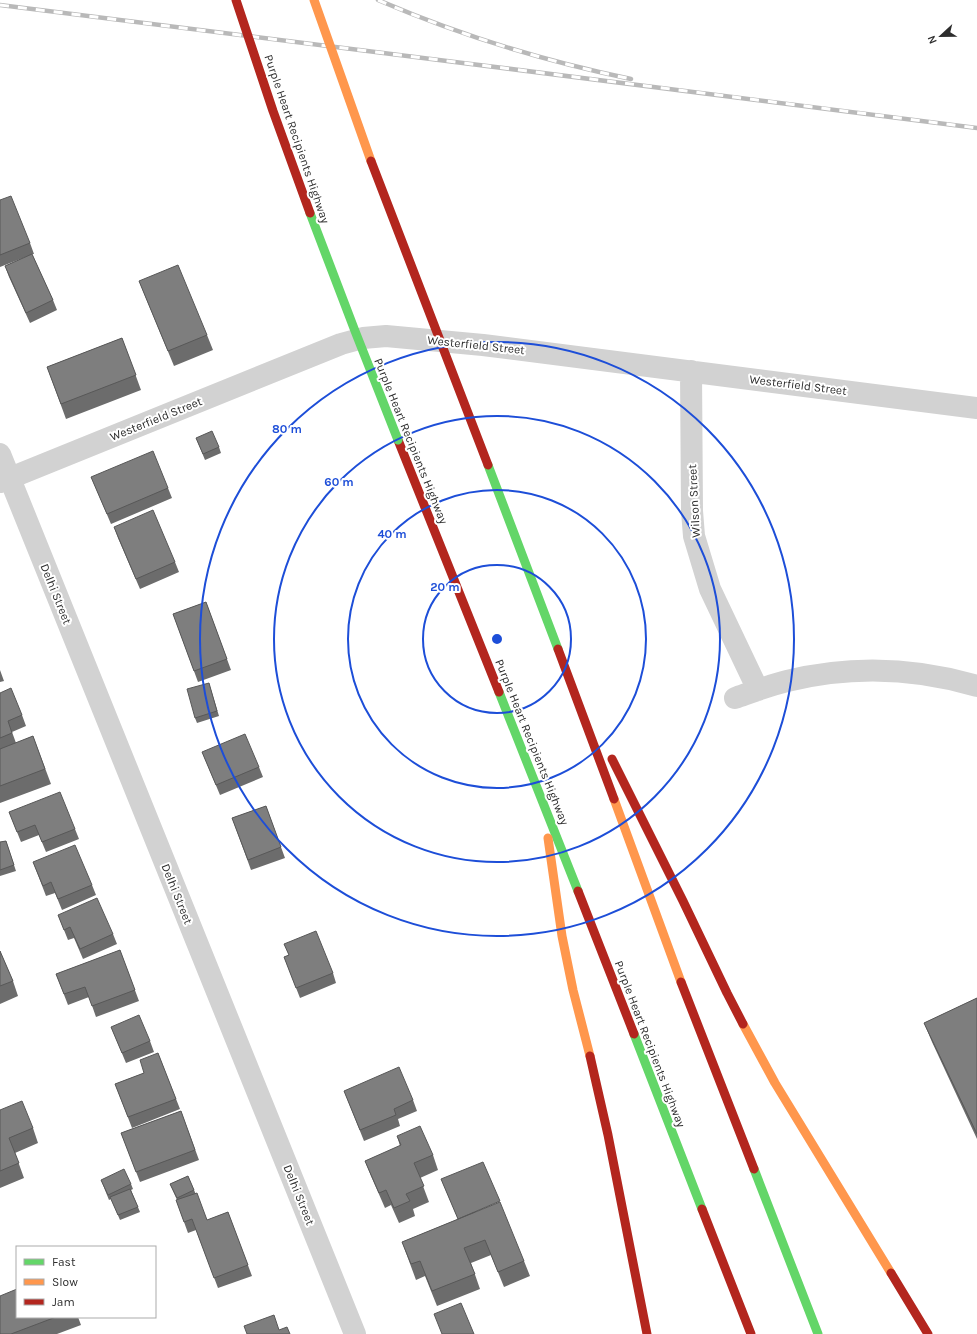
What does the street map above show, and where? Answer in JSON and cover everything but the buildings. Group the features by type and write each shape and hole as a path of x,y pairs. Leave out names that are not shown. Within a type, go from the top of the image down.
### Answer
{"highway":[{"name":"Purple Heart Recipients Highway","path":"236,0 292,166 360,346 543,801 751,1334"},
{"path":"314,0 370,159 564,663 678,974 818,1334"},
{"path":"564,663 599,733"},
{"path":"610,754 727,993 775,1083 928,1334"},
{"path":"543,801 562,936 573,990 606,1127 647,1334"}],"street":[{"name":"Westerfield Street","path":"5,480 341,344 375,336 398,336 483,345 977,408"},
{"name":"Wilson Street","path":"691,371 692,511 694,536 710,589 758,690"},
{"name":"Delhi Street","path":"0,454 5,480 355,1334"},
{"path":"735,698 786,681 840,672 866,670 893,670 924,674 953,679 977,686"}],"railway":[{"path":"378,0 439,25 502,46 566,64 631,79"},
{"path":"0,5 977,128"}],"traffic: fast":[{"path":"310,213 398,440"},
{"path":"488,465 558,649"},
{"path":"499,692 578,891"},
{"path":"634,1034 702,1209"},
{"path":"754,1169 818,1334"}],"traffic: slow":[{"path":"314,0 371,161"},
{"path":"614,799 681,982"},
{"path":"548,838 562,936 573,990 590,1056"},
{"path":"743,1024 775,1083 891,1273"}],"traffic: jam":[{"path":"236,0 273,111 310,213"},
{"path":"371,161 488,465"},
{"path":"398,440 499,692"},
{"path":"558,649 614,799"},
{"path":"612,759 743,1024"},
{"path":"578,891 634,1034"},
{"path":"681,982 754,1169"},
{"path":"590,1056 608,1135 647,1334"},
{"path":"702,1209 751,1334"},
{"path":"891,1273 928,1334"}]}
